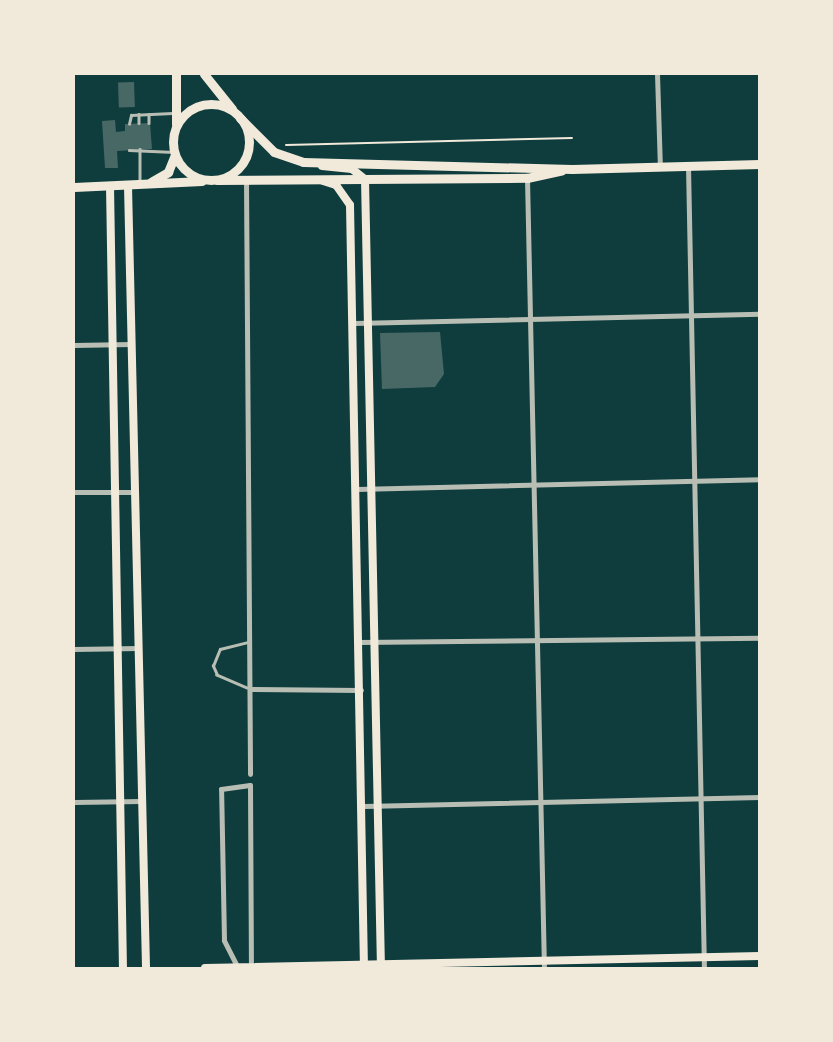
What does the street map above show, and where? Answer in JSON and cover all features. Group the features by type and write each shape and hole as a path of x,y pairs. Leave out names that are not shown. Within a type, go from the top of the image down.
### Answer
{"main road":[{"path":"142,186 168,172 174,154 176,74"},
{"path":"204,74 237,116 274,152 305,162 352,169 365,179"},
{"path":"176,127 202,105 237,116"},
{"path":"174,154 189,173 214,180 234,173 247,153 237,116"},
{"path":"305,162 572,169 760,164"},
{"path":"74,187 142,186 214,180 527,177 572,169"},
{"path":"315,178 336,185 350,205 364,806 364,967"},
{"path":"365,179 381,967"},
{"path":"110,186 123,968"},
{"path":"128,186 146,968"},
{"path":"205,968 544,965 760,956"}],"street":[{"path":"657,74 660,167"},
{"path":"688,166 704,968"},
{"path":"527,177 544,965"},
{"path":"246,180 250,774"},
{"path":"354,323 760,314"},
{"path":"74,345 131,344"},
{"path":"357,489 760,479"},
{"path":"74,492 134,492"},
{"path":"360,642 760,638"},
{"path":"74,649 138,648"},
{"path":"251,689 360,690"},
{"path":"239,968 224,940 223,787 250,785 251,968"},
{"path":"364,806 760,797"},
{"path":"74,802 141,801"}],"lane":[{"path":"129,124 129,116 176,113"},
{"path":"139,114 139,123"},
{"path":"149,114 149,123"},
{"path":"129,150 174,154"},
{"path":"140,152 142,186"},
{"path":"251,642 220,649 214,666 217,675 251,689"}],"path":[{"path":"275,146 572,138"}],"building":[{"path":"134,82 135,107 119,108 118,83"},
{"path":"115,120 116,132 125,131 125,124 150,123 152,149 117,151 118,168 105,168 102,121"},
{"path":"440,332 444,374 435,387 382,389 380,333"}]}
